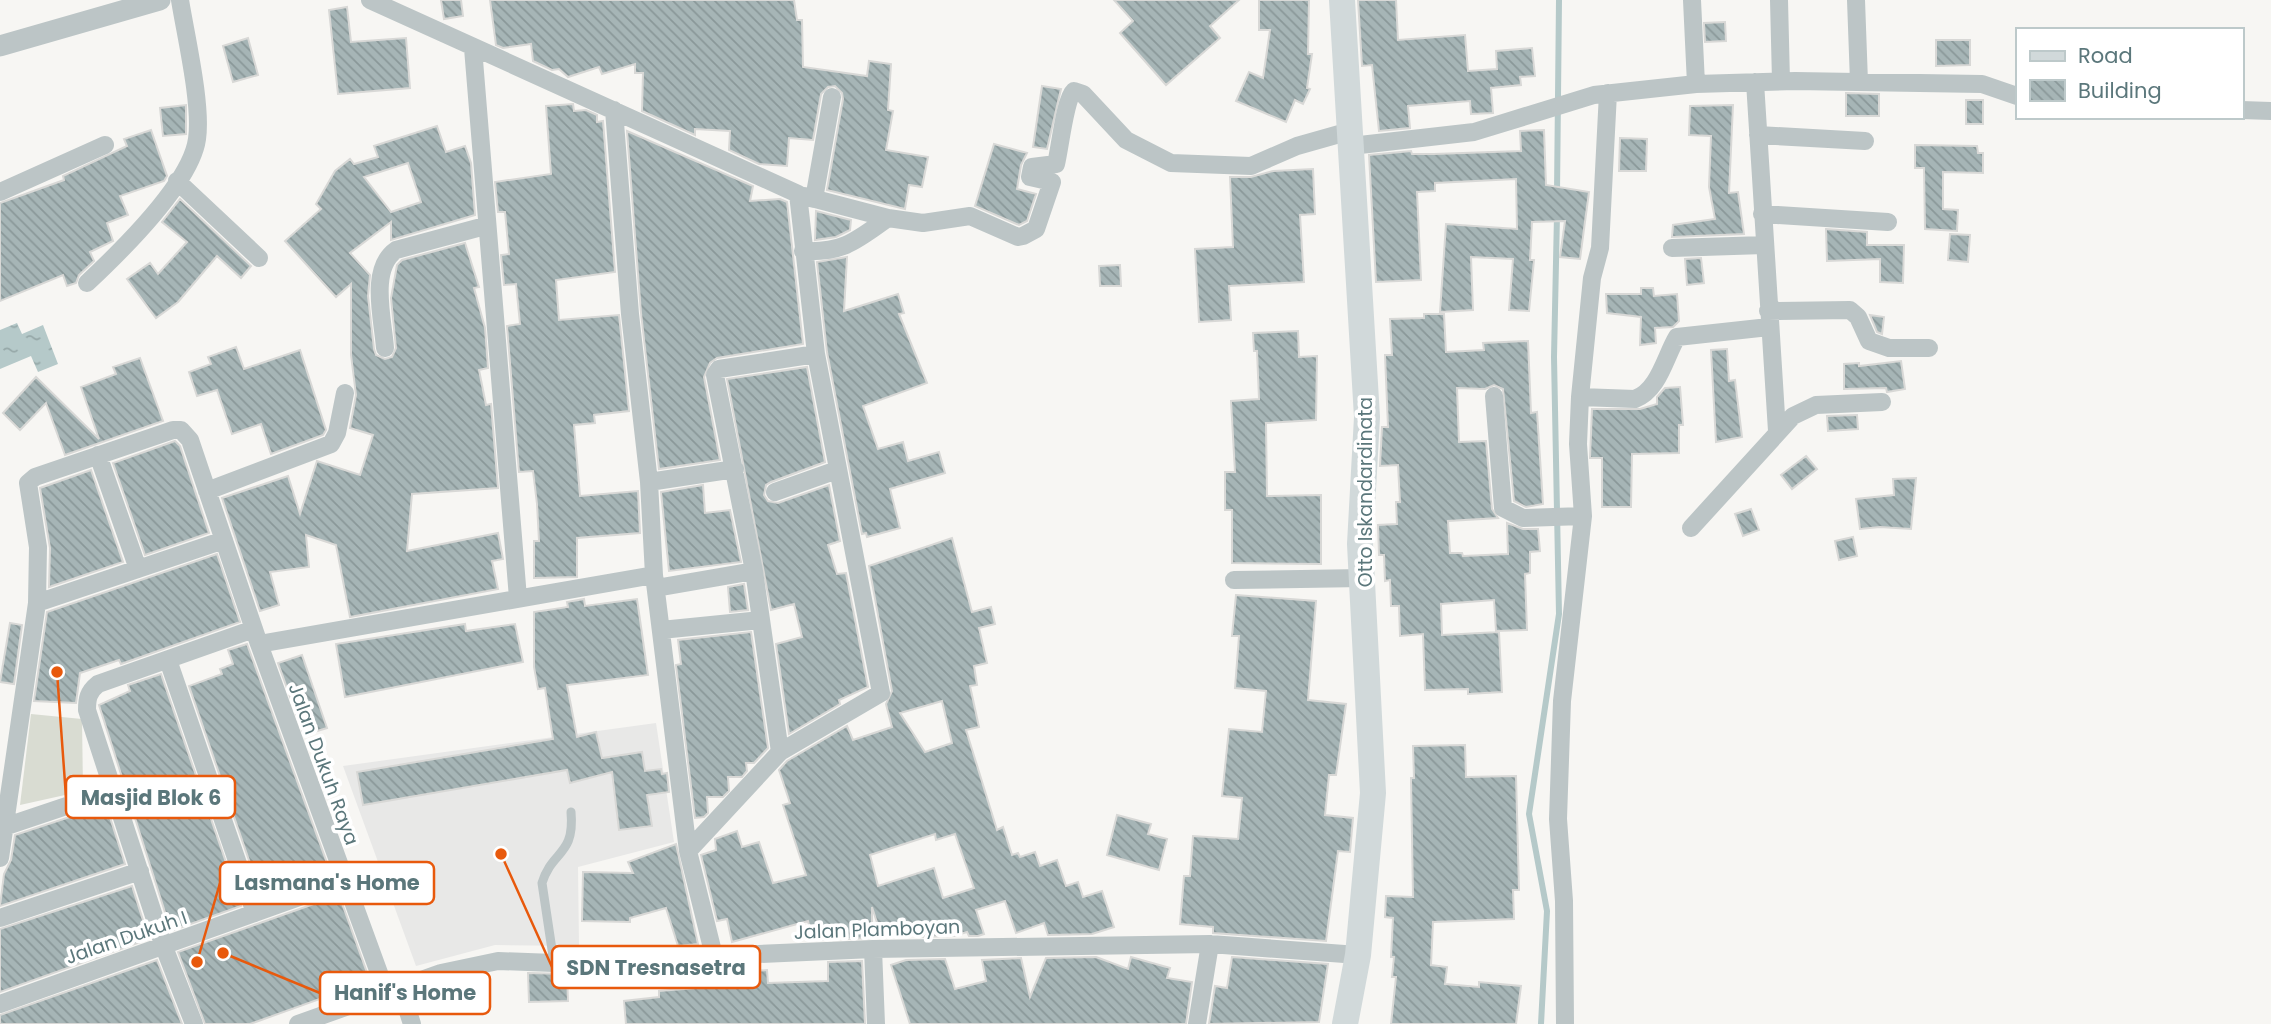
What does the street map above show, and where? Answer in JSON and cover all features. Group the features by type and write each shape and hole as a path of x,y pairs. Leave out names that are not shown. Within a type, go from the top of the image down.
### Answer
{"main road":[{"name":"Otto Iskandardinata","path":"1342,0 1367,417 1360,544 1373,793 1358,955 1345,1024"}],"street":[{"path":"0,46 160,0"},
{"path":"87,283 132,239 177,181 194,152 198,131 180,0"},
{"path":"370,0 806,197 888,218 923,223 970,216 1018,237 1035,229 1052,183 1030,177 1032,167 1056,164 1064,131 1065,113 1070,94 1074,91 1083,93 1126,140 1171,163 1251,166 1297,146 1350,138 1475,132 1601,94 1696,84 1781,81 1982,84 2016,96"},
{"path":"1692,0 1696,84"},
{"path":"1779,0 1781,81"},
{"path":"1856,0 1859,82"},
{"path":"473,48 485,226 518,598"},
{"path":"1755,82 1777,431"},
{"path":"1565,1024 1564,901 1558,819 1561,727 1580,397 1592,278 1600,248 1601,94"},
{"path":"688,851 780,752 881,693 837,470 803,251 806,197 832,97"},
{"path":"614,110 630,314 649,482 655,581 688,851 714,956"},
{"path":"2243,110 2271,111"},
{"path":"1758,135 1865,141"},
{"path":"0,192 105,145"},
{"path":"177,181 259,258"},
{"path":"1762,215 1888,222"},
{"path":"803,251 828,252 849,246 888,218"},
{"path":"385,348 381,274 387,256 396,250 485,226"},
{"path":"1672,248 1764,245"},
{"path":"1580,397 1642,397 1653,386 1677,337 1768,319 1850,310 1855,312 1869,341 1889,348 1929,348"},
{"path":"780,752 754,571 715,371 817,354"},
{"path":"208,491 331,444 337,433 345,393"},
{"path":"1494,396 1503,508 1522,518 1574,517"},
{"path":"1692,528 1793,416 1816,405 1882,401"},
{"name":"Jalan Dukuh Raya","path":"98,455 173,430 181,430 190,440 256,636 344,881 393,989 412,1024"},
{"path":"0,858 5,827 6,763 37,603 38,547 28,483 35,477 98,455 138,569"},
{"path":"649,482 735,469"},
{"path":"775,492 837,470"},
{"path":"37,603 224,540"},
{"path":"194,1024 164,947 87,710 90,690 98,684 168,660 256,636 518,598 754,571"},
{"path":"1234,580 1363,578"},
{"path":"661,630 761,620"},
{"path":"168,660 255,913"},
{"path":"5,827 114,790"},
{"path":"0,918 140,871"},
{"name":"Jalan Dukuh I","path":"0,1003 344,881"},
{"path":"1197,1024 1210,944"},
{"name":"Jalan Plamboyan","path":"298,1024 393,989 471,965 498,961 554,963 873,949 1210,944 1358,955"},
{"path":"873,949 876,1024"}],"lane":[{"path":"554,963 542,883 545,873 571,839 571,812"}],"shaded area":[{"path":"31,714 82,719 83,791 20,805"},
{"path":"656,723 674,842 578,867 579,946 495,945 416,966 343,766"}],"water":[{"path":"17,323 22,334 43,325 58,364 38,372 31,356 0,369 0,330"}],"building":[{"path":"441,0 461,0 463,16 444,19"},
{"path":"490,0 794,0 797,20 802,20 803,67 867,76 869,61 891,64 888,110 893,111 886,150 928,157 922,187 909,185 905,209 827,190 843,99 842,93 835,86 828,87 821,94 813,140 789,138 787,166 759,164 729,150 730,131 695,129 695,135 642,111 643,73 635,73 635,64 602,74 599,67 568,77 559,69 552,70 533,61 531,44 503,48 496,45"},
{"path":"1114,0 1239,0 1210,26 1220,38 1166,85 1120,33 1133,21"},
{"path":"1259,0 1309,0 1308,54 1312,54 1307,88 1310,89 1303,104 1295,100 1286,122 1236,101 1249,72 1263,78 1270,30 1259,30"},
{"path":"1358,0 1396,0 1398,40 1465,35 1468,71 1497,69 1496,51 1532,48 1535,76 1520,77 1521,85 1491,88 1493,113 1471,114 1470,101 1408,106 1410,128 1379,131 1372,65 1362,66"},
{"path":"347,7 351,42 406,38 410,88 338,94 329,10"},
{"path":"1725,22 1726,41 1705,42 1704,23"},
{"path":"248,38 258,75 233,82 223,46"},
{"path":"1936,40 1970,40 1970,65 1936,66"},
{"path":"1042,86 1061,89 1047,149 1033,147"},
{"path":"1846,93 1879,94 1879,116 1846,116"},
{"path":"1966,100 1983,100 1983,124 1966,124"},
{"path":"573,104 574,111 586,110 597,115 597,122 603,121 615,272 556,280 559,320 619,315 629,411 594,415 595,423 574,425 580,496 638,491 640,533 577,538 577,577 534,578 534,541 539,541 537,504 533,471 519,472 507,326 520,324 516,284 504,285 501,255 509,254 505,212 498,212 495,182 551,174 546,106"},
{"path":"186,105 186,134 163,136 160,108"},
{"path":"1733,105 1729,193 1738,192 1744,234 1672,237 1673,225 1715,219 1709,187 1711,136 1689,135 1690,106"},
{"path":"437,126 446,152 465,146 471,163 475,215 391,240 391,222 350,253 370,275 368,296 374,349 376,355 385,359 392,357 396,348 391,298 397,265 402,260 465,243 479,287 474,288 485,328 488,368 479,370 486,405 491,404 498,488 412,494 407,551 498,533 503,559 492,561 498,589 350,617 336,545 306,535 309,567 270,572 279,605 260,611 222,498 288,476 300,514 317,461 360,475 373,435 350,428 356,395 351,355 351,284 336,297 285,241 321,209 316,204 335,171 350,159 354,164 378,157 374,146","holes":["408,163 421,202 391,212 364,177"]},
{"path":"151,130 167,176 164,181 120,196 128,215 107,223 113,241 90,252 94,261 79,275 76,283 67,286 63,275 0,301 0,203 64,180 63,176 127,146 124,139"},
{"path":"1544,130 1546,185 1589,192 1580,259 1560,257 1565,221 1532,222 1530,260 1534,260 1529,311 1509,310 1513,259 1471,257 1473,310 1440,312 1446,224 1517,229 1516,179 1435,183 1435,191 1417,192 1421,280 1376,282 1369,155 1411,151 1412,154 1434,154 1521,151 1520,131"},
{"path":"627,131 753,186 750,201 780,199 787,202 803,344 717,358 710,363 704,377 720,460 659,469 641,313"},
{"path":"1620,138 1647,139 1646,171 1619,171"},
{"path":"994,144 1027,153 1021,165 1017,189 1036,194 1027,221 1019,225 975,206"},
{"path":"1915,145 1977,146 1978,153 1983,153 1983,173 1943,172 1943,209 1958,210 1957,231 1925,229 1924,168 1915,168"},
{"path":"1313,169 1315,214 1300,215 1304,282 1229,286 1231,320 1199,322 1195,249 1233,247 1230,177"},
{"path":"180,199 251,266 241,278 217,256 178,302 156,318 127,279 150,263 158,274 187,242 162,222"},
{"path":"816,211 851,220 850,230 836,237 815,240"},
{"path":"1826,229 1867,232 1867,245 1904,245 1903,283 1880,282 1880,259 1827,261"},
{"path":"1950,234 1970,235 1968,262 1948,260"},
{"path":"847,257 844,311 898,294 904,313 899,314 927,383 863,406 878,449 903,442 908,461 939,452 945,473 890,489 900,528 867,537 866,533 862,534 827,352 817,262"},
{"path":"1701,258 1704,283 1687,285 1685,259"},
{"path":"1120,265 1121,286 1100,286 1099,266"},
{"path":"1641,288 1653,288 1654,296 1677,294 1679,321 1673,327 1655,328 1656,343 1640,345 1641,317 1607,313 1606,294 1641,294"},
{"path":"1424,314 1444,314 1446,352 1484,350 1483,343 1528,341 1531,413 1537,412 1543,504 1526,507 1514,501 1503,389 1494,385 1485,389 1457,388 1459,442 1486,441 1492,509 1498,518 1448,521 1450,553 1462,553 1463,556 1508,554 1507,523 1523,529 1538,529 1540,551 1530,552 1530,573 1525,574 1527,630 1496,631 1494,600 1441,604 1442,635 1499,632 1502,692 1468,694 1468,689 1425,690 1423,634 1400,636 1399,606 1391,606 1390,580 1385,581 1384,555 1379,555 1378,525 1397,524 1396,502 1400,502 1398,465 1380,466 1382,427 1388,427 1385,355 1392,355 1390,319 1424,318"},
{"path":"1870,315 1884,317 1882,334 1877,332"},
{"path":"1298,331 1299,357 1317,356 1316,420 1266,423 1267,496 1321,495 1321,564 1232,563 1232,510 1225,510 1225,472 1235,472 1231,401 1259,399 1257,351 1254,351 1253,333"},
{"path":"236,347 244,369 300,350 326,430 323,435 271,454 261,424 232,434 217,390 197,396 189,372 211,364 208,357"},
{"path":"1727,349 1729,381 1735,380 1742,437 1716,442 1711,350"},
{"path":"140,358 163,421 65,455 46,403 20,430 3,413 36,377 99,439 81,387 116,374 113,367"},
{"path":"1901,361 1905,389 1887,392 1886,388 1844,389 1844,364 1859,363 1859,366"},
{"path":"807,367 825,462 771,482 766,485 764,495 768,501 778,503 829,485 840,541 828,545 837,574 846,573 868,687 839,700 840,704 789,734 776,644 802,637 794,604 771,610 727,379"},
{"path":"1680,387 1683,425 1679,425 1679,453 1632,454 1631,507 1602,507 1602,458 1590,458 1592,409 1640,409 1657,404 1657,397 1665,388"},
{"path":"1857,415 1858,429 1828,431 1827,416"},
{"path":"175,441 180,446 209,533 145,555 113,463"},
{"path":"1806,456 1817,469 1792,489 1781,475"},
{"path":"91,470 123,562 49,587 50,548 40,488"},
{"path":"1916,478 1911,529 1860,529 1856,499 1894,495 1893,479"},
{"path":"703,485 705,513 730,510 741,562 669,571 661,492"},
{"path":"1751,509 1759,530 1743,536 1735,514"},
{"path":"1853,537 1857,556 1839,560 1835,541"},
{"path":"952,538 972,612 991,607 995,624 979,628 987,663 974,666 977,685 970,686 979,727 966,730 997,830 1003,827 1012,855 1018,853 1020,857 1035,852 1040,866 1057,860 1066,886 1078,882 1083,897 1102,891 1114,927 1092,934 1048,935 1044,923 1016,933 1005,901 976,910 984,934 978,936 969,936 967,932 954,936 917,937 913,924 880,932 872,907 872,938 813,940 808,921 732,942 727,919 717,921 701,855 716,850 715,839 737,831 742,847 759,842 773,883 806,875 783,805 790,803 779,770 787,761 847,726 853,740 892,727 886,704 892,691 869,566","holes":["942,701 952,743 925,752 900,713","935,834 936,840 955,834 974,888 943,898 934,868 878,886 870,855"]},
{"path":"217,554 240,622 121,664 119,660 80,673 76,703 34,701 47,612"},
{"path":"744,584 748,610 730,612 728,587"},
{"path":"1236,595 1316,601 1308,700 1346,704 1336,775 1329,775 1325,815 1353,818 1350,852 1338,851 1326,941 1213,933 1213,927 1180,924 1184,876 1190,876 1193,836 1238,839 1242,798 1222,796 1229,729 1262,732 1266,691 1235,688 1239,636 1232,636"},
{"path":"584,599 585,606 637,599 648,675 567,685 577,737 596,732 602,758 642,752 645,771 661,769 662,774 667,773 669,792 647,795 652,826 619,830 612,772 570,783 567,770 363,805 357,772 553,739 545,688 538,689 534,667 534,612 568,607 567,602"},
{"path":"10,623 22,625 14,684 0,682"},
{"path":"465,624 466,631 515,624 523,662 345,697 336,644"},
{"path":"751,632 768,748 754,763 746,763 747,771 742,777 728,777 729,791 723,797 707,797 708,813 704,817 695,818 676,665 681,664 678,640"},
{"path":"247,644 331,874 262,898 189,686 222,674 220,669 233,664 228,650"},
{"path":"302,655 327,728 304,735 278,663"},
{"path":"161,674 241,906 171,931 99,705 130,691 128,685"},
{"path":"1465,745 1466,777 1516,776 1519,890 1513,890 1514,919 1433,922 1431,965 1447,967 1445,984 1479,987 1479,982 1521,986 1516,1024 1391,1024 1396,977 1392,977 1393,918 1385,917 1386,896 1413,897 1413,746"},
{"path":"106,805 125,864 0,906 4,874 11,860 15,835"},
{"path":"1117,815 1151,824 1148,834 1167,839 1159,870 1107,855"},
{"path":"676,844 698,944 678,946 666,908 630,918 630,922 582,921 583,872 633,873 628,862"},
{"path":"132,886 149,939 0,992 0,929"},
{"path":"339,895 370,981 250,1024 205,1024 178,952"},
{"path":"1096,957 1128,969 1131,957 1170,968 1167,978 1192,982 1186,1024 910,1024 891,965 906,960 945,959 955,989 986,981 982,960 1021,958 1030,997 1046,958"},
{"path":"1232,957 1328,964 1319,1022 1209,1024 1215,986 1227,988"},
{"path":"157,960 182,1024 0,1024 0,1015"},
{"path":"862,961 865,1024 626,1024 624,1001 659,997 659,991 744,984 743,972 767,970 768,983 828,981 828,962"},
{"path":"528,973 567,974 568,1001 529,1002"}],"waterway":[{"path":"1557,193 1559,0"},
{"path":"1541,1024 1547,911 1529,814 1559,614 1554,357 1557,215"}],"place":[{"name":"Masjid Blok 6","path":"57,672"},
{"name":"SDN Tresnasetra","path":"501,854"},
{"name":"Hanif's Home","path":"223,953"},
{"name":"Lasmana's Home","path":"197,962"}]}
